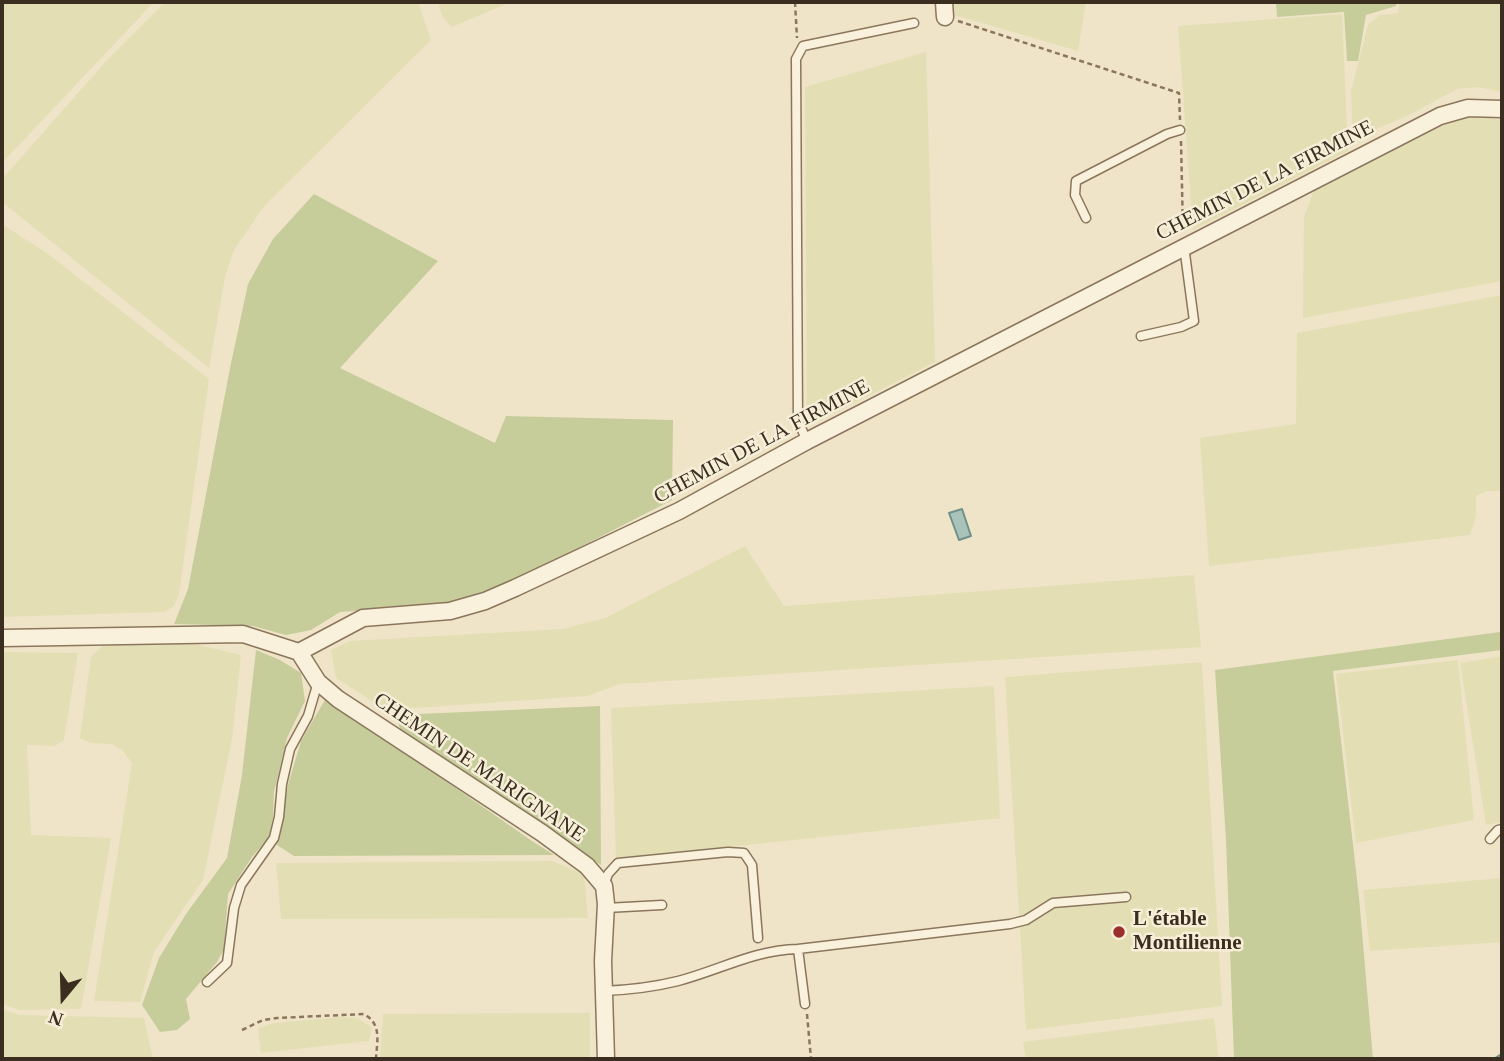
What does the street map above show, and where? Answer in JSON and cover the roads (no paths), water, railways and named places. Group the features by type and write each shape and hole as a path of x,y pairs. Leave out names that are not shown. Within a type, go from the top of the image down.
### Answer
{"street":[{"name":"CHEMIN DE LA FIRMINE","path":"299,652 363,618 450,611 485,601 679,511 807,441 1440,116 1468,108 1502,108"},
{"path":"2,638 243,634 299,652"},
{"name":"CHEMIN DE MARIGNANE","path":"299,652 318,682 378,727 542,833 587,866 604,886"},
{"path":"604,886 606,908 603,991 606,1059"}],"lane":[{"path":"807,441 798,421 796,59 803,46 914,23"},
{"path":"1086,218 1075,195 1076,181 1167,134 1180,130"},
{"path":"1141,336 1181,327 1194,321 1184,246"},
{"path":"207,982 227,963 234,908 242,885 274,838 290,749 308,716 318,682"},
{"path":"1490,839 1498,830 1502,830"},
{"path":"604,886 608,874 618,863 728,852 744,853 752,865 758,938"},
{"path":"603,991 679,981 774,949 798,949 1010,924 1026,920 1052,903 1126,897"},
{"path":"606,908 662,905"},
{"path":"798,949 804,1004"}],"water":[{"path":"962,509 971,536 959,540 949,513"}],"waterway":[{"path":"1496,1059 1502,1055"}],"place":[{"name":"L'étable Montilienne","path":"1119,932"}]}
